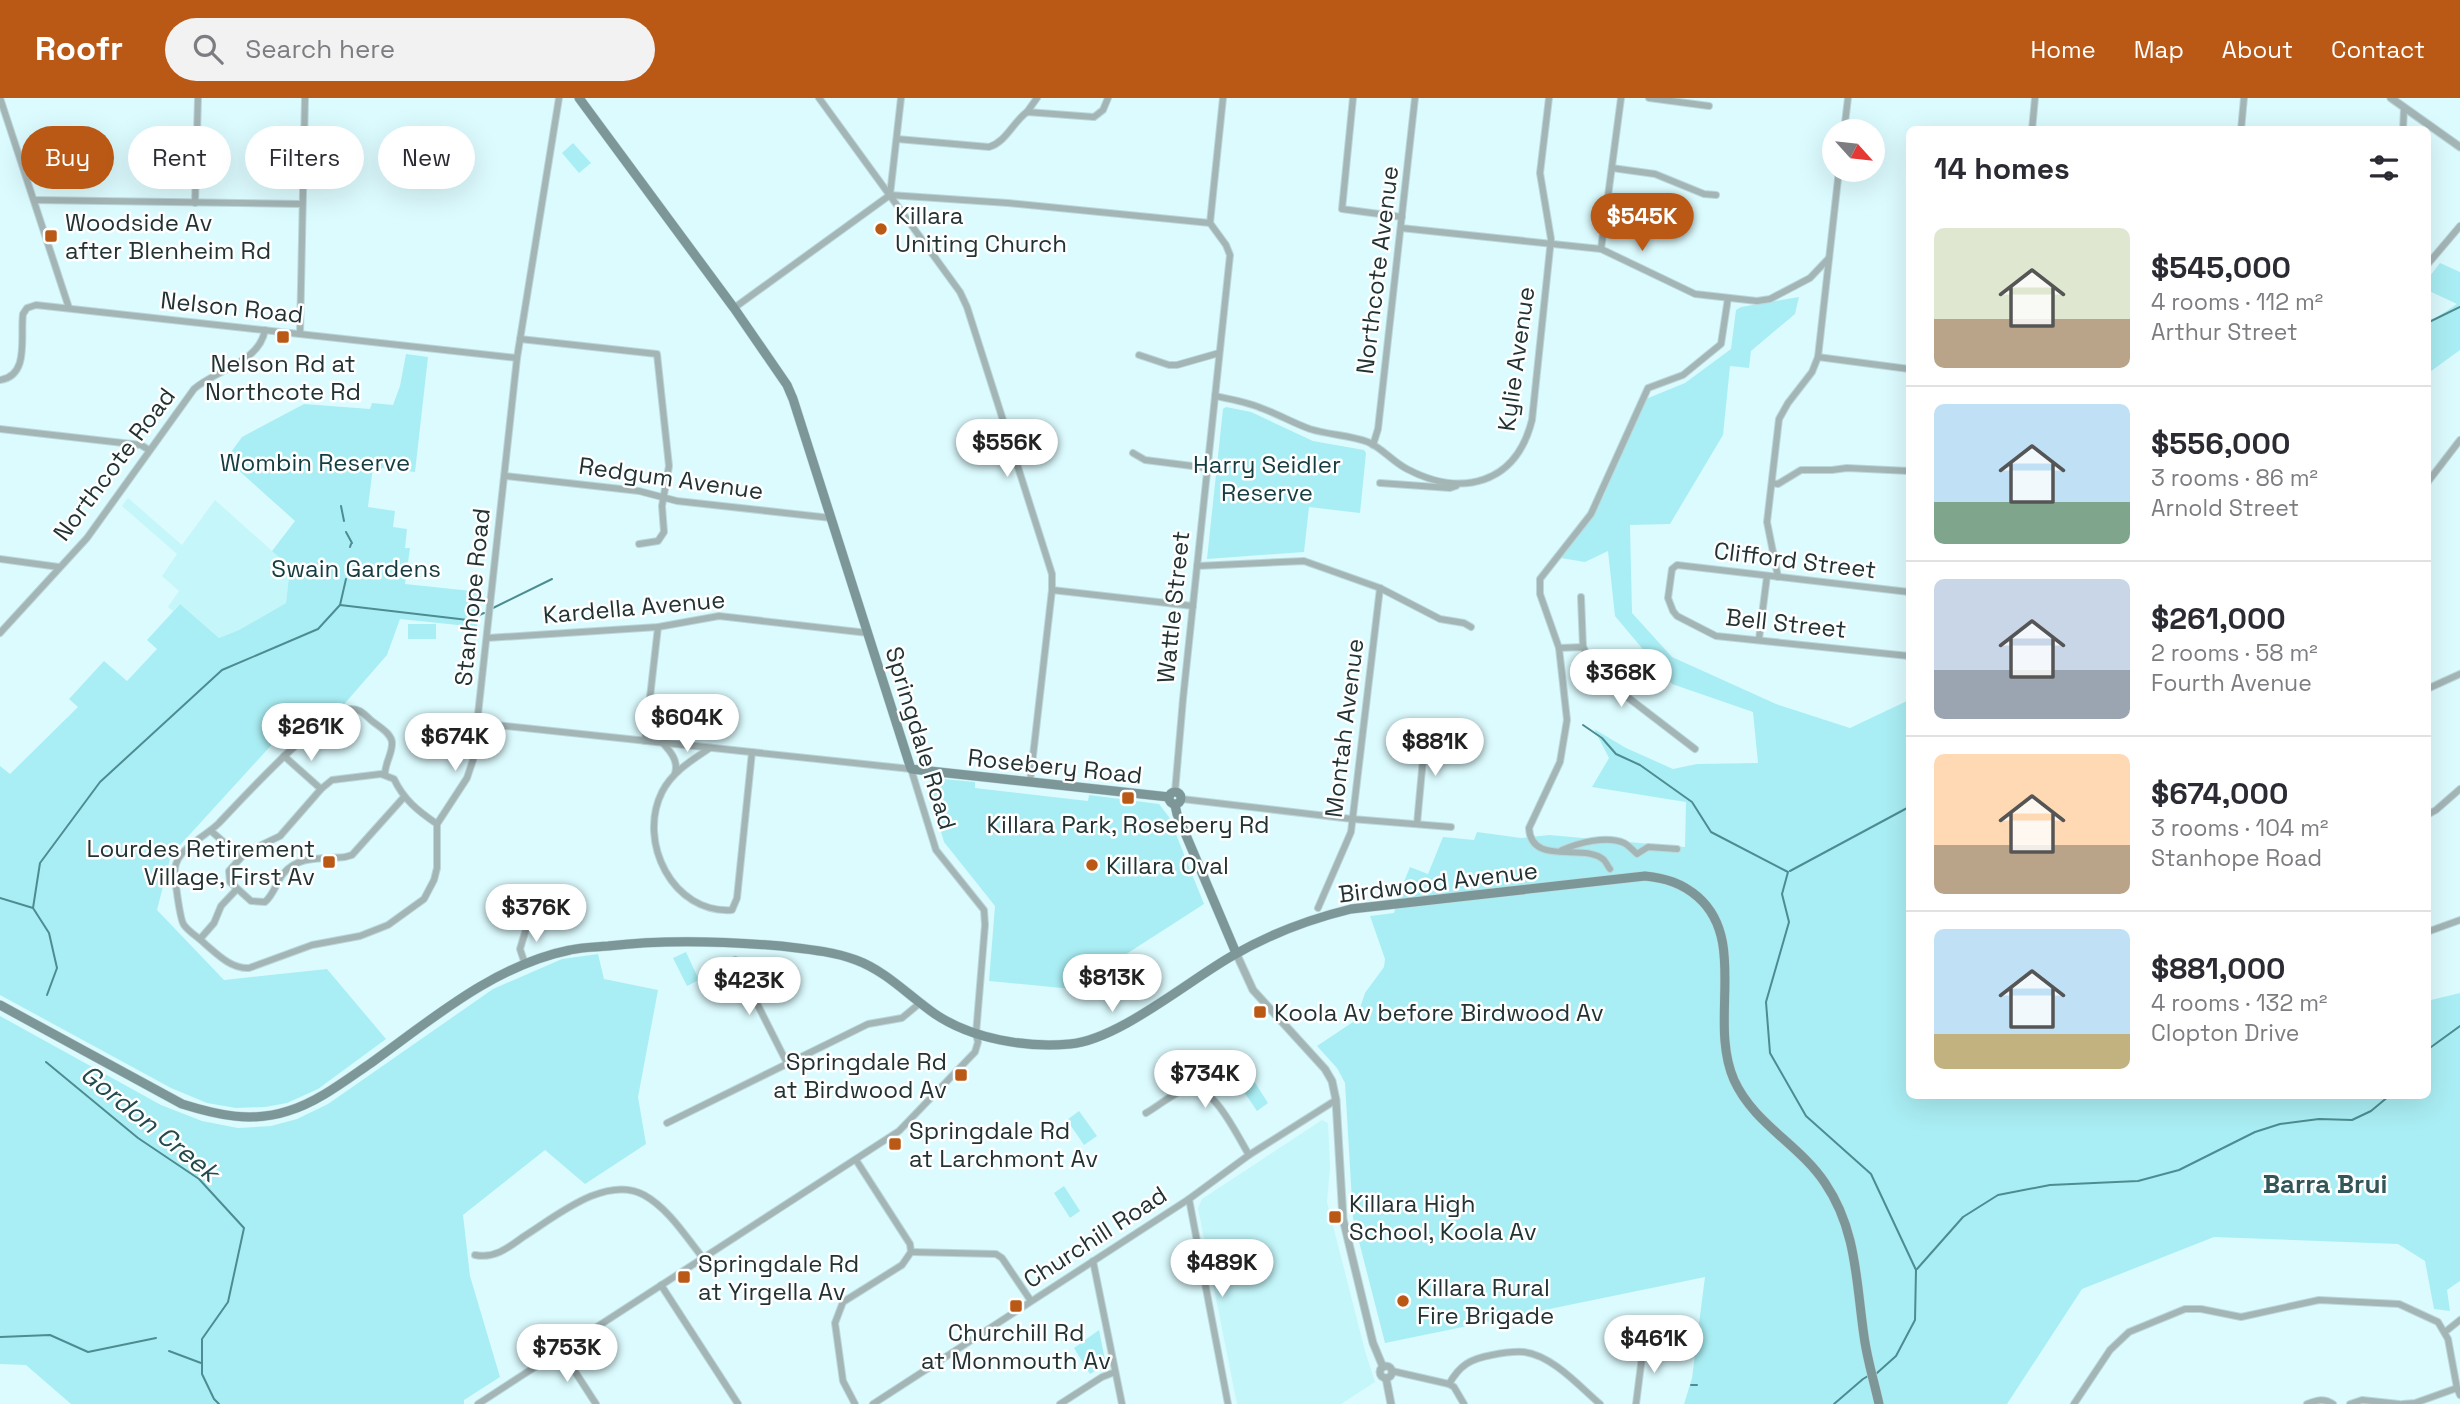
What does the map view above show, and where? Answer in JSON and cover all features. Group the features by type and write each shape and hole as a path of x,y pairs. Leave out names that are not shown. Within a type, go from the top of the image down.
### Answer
{"main road":[{"name":"Springdale Road","path":"579,98 734,308 780,373 793,399 911,769"},
{"name":"Rosebery Road","path":"911,769 1175,798"},
{"path":"1175,798 1177,814 1236,953"},
{"name":"Birdwood Avenue","path":"0,1005 182,1104 213,1114 260,1117 289,1111 320,1096 489,981 547,955 572,949 650,941 737,942 816,950 857,960 880,972 950,1023 975,1034 1047,1044 1072,1044 1108,1033 1236,953 1317,918 1351,909 1561,887 1612,874 1660,872 1693,886 1716,909 1728,937 1729,969 1723,1015 1724,1046 1730,1069 1747,1104 1820,1175 1842,1213 1856,1258 1864,1340 1879,1404"}],"street":[{"path":"0,98 69,309"},
{"path":"195,203 198,98"},
{"path":"300,334 304,98"},
{"name":"Stanhope Road","path":"437,824 470,774 478,723 517,358 559,98"},
{"path":"820,98 960,292 1052,574 1030,782"},
{"path":"890,195 901,98"},
{"path":"897,139 989,147 996,145 1037,98"},
{"path":"1027,112 1094,117 1103,110 1108,98"},
{"path":"734,308 890,195 1210,223 1223,98"},
{"path":"1353,98 1342,209 1402,217"},
{"name":"Northcote Avenue","path":"1373,445 1378,429 1415,98"},
{"name":"Kylie Avenue","path":"1380,483 1450,488 1476,482 1497,474 1511,462 1527,439 1532,420 1551,244 1540,173 1549,98"},
{"path":"1601,249 1621,98"},
{"path":"1649,98 1709,106"},
{"path":"1845,119 1847,98"},
{"path":"2032,126 2035,98"},
{"path":"2241,126 2244,98"},
{"path":"2390,98 2430,126"},
{"path":"2403,126 2404,108"},
{"path":"2431,127 2460,147"},
{"path":"1612,168 1655,174 1704,194 1716,195"},
{"path":"1778,577 1766,522 1779,419 1812,372 1818,357 1838,182"},
{"path":"34,200 302,204"},
{"name":"Wattle Street","path":"1175,798 1230,256 1226,245 1210,223"},
{"path":"2431,260 2460,226"},
{"path":"1401,228 1601,249 1689,292 1763,301 1810,278 1829,258"},
{"path":"1810,278 1827,278"},
{"path":"1610,869 1605,860 1597,856 1544,850 1529,835 1529,828 1560,762 1567,720 1559,648 1540,594 1540,579 1591,514 1648,388 1683,375 1721,344 1728,298"},
{"name":"Nelson Road","path":"0,380 9,378 19,367 23,317 27,308 36,305 517,358"},
{"name":"Northcote Road","path":"0,633 87,538 194,389 203,381 257,351 265,330"},
{"path":"520,339 657,354 669,466 664,498 663,536 658,541 639,544"},
{"path":"1139,355 1177,365 1219,353"},
{"path":"1818,357 1906,369"},
{"name":"Kylie Avenue","path":"1215,396 1259,407 1311,429 1373,445 1404,468 1426,478 1461,484"},
{"path":"0,429 141,445 149,450"},
{"path":"2431,477 2460,440"},
{"path":"1133,453 1145,460 1208,468"},
{"path":"1772,483 1778,484 1801,470 1847,468 1906,471"},
{"name":"Redgum Avenue","path":"505,476 639,491 677,501 831,518"},
{"path":"0,559 60,567"},
{"path":"1197,566 1304,561 1380,588 1440,619 1464,623 1471,627"},
{"name":"Clifford Street","path":"1677,565 1906,593"},
{"name":"Bell Street","path":"1677,565 1672,569 1669,604 1677,616 1716,636 1906,656"},
{"path":"1759,639 1767,576"},
{"name":"Montah Avenue","path":"1318,908 1351,832 1380,588"},
{"path":"1052,590 1193,606"},
{"path":"1581,597 1583,647 1600,676 1695,749"},
{"name":"Kardella Avenue","path":"487,638 658,627 719,616 868,633"},
{"path":"645,741 658,627"},
{"path":"1559,648 1583,647"},
{"path":"2431,687 2460,674"},
{"path":"384,774 393,743 390,736 359,709 346,709 332,716 284,756 211,831 181,854 175,867 180,915 184,926 239,969 249,968 312,945 360,936 388,925 424,899 434,880 437,869 437,824 415,808 404,797 394,779 384,774 337,778 321,789 280,836 241,857 228,877 251,901 262,903 271,896 285,872 297,861 348,856 404,797"},
{"name":"Rosebery Road","path":"478,723 911,769"},
{"path":"1417,824 1423,759 1435,728"},
{"path":"662,743 674,757 676,768 661,794 654,818 654,839 662,865 680,891 720,911 732,910 737,898 752,752"},
{"path":"674,774 710,748"},
{"path":"284,756 321,789"},
{"name":"Springdale Road","path":"478,1404 899,1131 971,1057 978,1046 975,1034 984,910 936,850 911,769"},
{"path":"2431,813 2460,789"},
{"name":"Rosebery Road","path":"1175,798 1352,819 1451,827"},
{"path":"211,831 241,857"},
{"path":"1557,852 1577,843 1601,840 1623,842 1637,854 1648,847 1677,849"},
{"path":"200,939 215,923 221,906 237,889"},
{"path":"525,964 520,949 533,906"},
{"path":"2431,931 2460,920"},
{"path":"1236,953 1254,990 1330,1076 1336,1100 1343,1219 1373,1343 1383,1367 1389,1366 1391,1404"},
{"path":"735,960 787,1063"},
{"path":"667,1123 868,1024 902,1018 920,1003"},
{"path":"1146,1113 1186,1089 1199,1088 1212,1097 1249,1155"},
{"name":"Churchill Road","path":"873,1404 1336,1100"},
{"path":"855,1404 843,1381 835,1323 843,1302 902,1265 911,1252 910,1244 856,1160"},
{"path":"475,1255 488,1258 596,1193 627,1189 644,1195 661,1207 703,1258"},
{"path":"1189,1199 1228,1404"},
{"path":"911,1252 996,1254 1002,1258 1031,1301"},
{"path":"1093,1261 1122,1404"},
{"path":"661,1285 738,1404"},
{"path":"2074,1404 2110,1350 2129,1332 2185,1309 2201,1308 2241,1317 2319,1300 2399,1304 2438,1322 2445,1332 2458,1392 2415,1404 2362,1400 2350,1404"},
{"path":"2445,1332 2460,1320"},
{"path":"1636,1404 1644,1341"},
{"path":"561,1350 596,1404"},
{"path":"1449,1384 1462,1365 1469,1361 1511,1352 1526,1352 1554,1365 1600,1404"},
{"path":"1060,1404 1102,1377 1115,1372"},
{"path":"1389,1374 1449,1384 1454,1387 1464,1404"},
{"path":"2307,1404 2319,1399 2333,1404"}],"shaded area":[{"path":"128,498 182,545 215,500 290,567 286,603 239,630 219,638 180,604 173,611 168,607 179,591 162,576 177,554 122,506"},
{"path":"1322,1120 1328,1123 1330,1167 1327,1202 1375,1382 1341,1404 1237,1404 1198,1208 1202,1199"}],"green space":[{"path":"573,143 591,163 579,173 562,153"},
{"path":"2440,263 2460,272 2460,350 2431,371 2431,321 2457,304 2431,292 2431,275"},
{"path":"1799,297 1795,314 1751,351 1749,368 1730,366 1723,435 1670,524 1630,525 1632,613 1672,657 1776,704 1850,728 1906,701 1906,1099 2431,1099 2431,1000 2460,993 2460,1281 2447,1290 2450,1311 2434,1309 2425,1261 2398,1244 2214,1237 2082,1289 2007,1404 1684,1404 1692,1378 1705,1277 1385,1343 1353,1218 1345,1083 1337,1068 1317,1046 1356,1020 1365,993 1384,967 1385,959 1370,916 1394,913 1410,867 1428,874 1443,837 1474,840 1477,832 1521,838 1549,835 1685,847 1686,802 1592,787 1609,758 1594,729 1626,748 1673,769 1697,764 1758,763 1753,712 1672,684 1615,616 1608,551 1585,562 1555,557 1589,522 1604,495 1641,401 1685,383 1731,349 1736,310"},
{"path":"406,354 428,357 415,472 373,467 368,507 395,511 393,527 407,529 405,548 410,548 405,584 481,592 477,627 400,619 387,655 339,710 276,740 171,855 157,910 224,980 327,969 386,1039 318,1089 287,1103 236,1108 207,1103 171,1088 0,995 0,766 10,774 78,707 69,699 104,661 127,681 157,649 147,640 180,604 219,638 239,630 286,603 290,567 272,551 295,521 226,459 242,437 304,404 370,409 372,403 393,405"},
{"name":"Harry Seidler Reserve","path":"1226,407 1251,412 1313,441 1364,450 1366,453 1360,513 1309,507 1304,552 1207,559 1223,409"},
{"path":"408,624 436,624 436,639 408,639"},
{"path":"932,778 975,782 975,788 1088,801 1089,795 1159,804 1169,817 1204,904 1072,989 989,981 995,906 944,842 927,784"},
{"path":"686,952 699,980 687,986 673,958"},
{"path":"598,954 604,979 658,990 638,1097 646,1144 585,1184 545,1150 463,1215 470,1276 500,1377 464,1400 464,1404 71,1404 26,1365 0,1364 0,1016 161,1105 202,1121 238,1128 271,1126 297,1119 328,1104 493,989 562,959"},
{"path":"1252,1078 1268,1103 1257,1111 1240,1086"},
{"path":"1079,1111 1097,1136 1084,1145 1067,1120"},
{"path":"1064,1186 1080,1211 1070,1218 1054,1193"},
{"path":"1099,1330 1106,1365 1090,1374 1074,1348"}],"waterway":[{"path":"2431,321 2460,307"},
{"path":"341,506 344,521"},
{"path":"346,532 352,543"},
{"path":"33,908 40,863 100,782 222,670 318,629 340,605 346,579"},
{"path":"493,608 552,579"},
{"path":"340,605 468,620 484,613"},
{"path":"1583,725 1602,738 1616,754 1640,765 1692,802 1711,832 1788,872 1782,894 1789,922 1766,1002 1770,1053 1806,1116 1871,1174 1916,1270 1915,1320 1896,1356 1877,1373"},
{"path":"1790,871 1906,809"},
{"name":"Gordon Creek","path":"0,898 33,908 49,933 57,968 47,995"},
{"path":"2431,1047 2460,1026"},
{"name":"Gordon Creek","path":"46,1062 138,1138 199,1179 244,1228 228,1302 202,1339 202,1374 219,1404"},
{"path":"1917,1269 1963,1217 1998,1195 2050,1185 2138,1181 2179,1170 2255,1132 2280,1124 2319,1119 2352,1120 2371,1111 2385,1099"},
{"path":"0,1337 50,1335 88,1352 156,1338"},
{"path":"169,1351 201,1363"},
{"path":"1834,1404 1868,1376"},
{"path":"1691,1385 1697,1385"}],"place":[{"name":"Killara Uniting Church","path":"881,229"},
{"name":"Woodside Av after Blenheim Rd","path":"51,236"},
{"name":"Nelson Rd at Northcote Rd","path":"283,337"},
{"name":"Killara Park, Rosebery Rd","path":"1128,798"},
{"name":"Lourdes Retirement Village, First Av","path":"329,862"},
{"name":"Killara Oval","path":"1092,865"},
{"name":"Koola Av before Birdwood Av","path":"1260,1012"},
{"name":"Springdale Rd at Birdwood Av","path":"961,1075"},
{"name":"Springdale Rd at Larchmont Av","path":"895,1144"},
{"name":"Killara High School, Koola Av","path":"1335,1217"},
{"name":"Springdale Rd at Yirgella Av","path":"684,1277"},
{"name":"Killara Rural Fire Brigade","path":"1403,1301"},
{"name":"Churchill Rd at Monmouth Av","path":"1016,1306"}],"district":[{"name":"Barra Brui","path":"2325,1184"}],"park label":[{"name":"Wombin Reserve","path":"315,462"},
{"name":"Swain Gardens","path":"356,568"}]}
